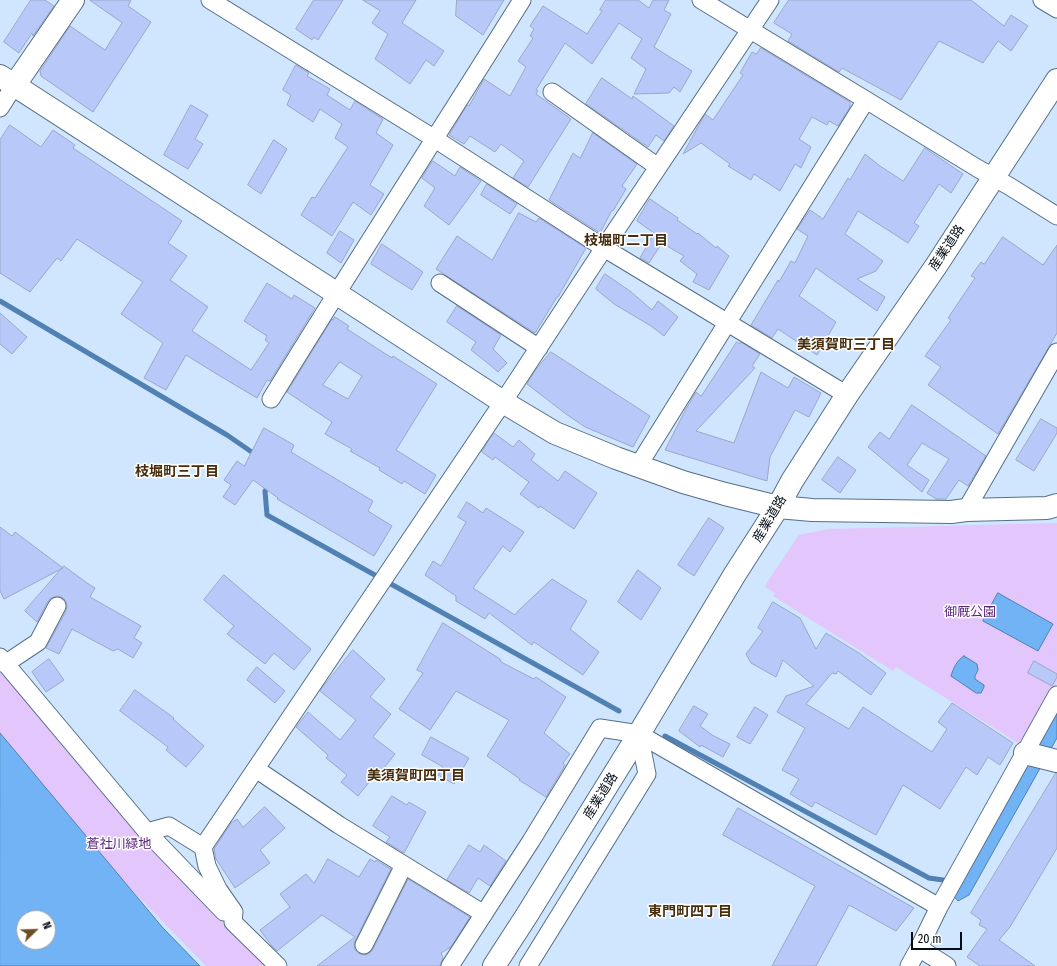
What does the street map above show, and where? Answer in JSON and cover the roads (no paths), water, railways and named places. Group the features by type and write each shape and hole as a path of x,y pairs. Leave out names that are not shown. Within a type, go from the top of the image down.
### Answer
{"street":[{"path":"0,108 7,81 73,0"},
{"path":"210,0 435,139 604,248 847,395"},
{"path":"272,399 336,293 522,0"},
{"path":"701,0 1057,216"},
{"path":"233,922 234,912 218,889 207,866 203,847 503,402 770,0"},
{"path":"1042,0 1057,9"},
{"name":"産業道路","path":"494,966 532,908 736,574 778,508 792,481 847,395 936,266 1057,80"},
{"path":"7,81 503,402 555,433 683,482 778,508 819,511 951,512 966,510 1047,508 1057,505"},
{"path":"552,92 658,167"},
{"path":"638,466 866,100"},
{"path":"440,282 539,348"},
{"path":"966,510 1057,352"},
{"path":"58,606 38,642 3,660 147,832 233,922 278,966"},
{"path":"909,966 939,907 1057,695"},
{"path":"450,966 531,841 600,728 639,734 939,907"},
{"path":"528,966 647,774 639,734"},
{"path":"1025,753 1057,761"},
{"path":"256,769 339,825 484,914"},
{"path":"147,832 169,826 203,847"},
{"path":"364,945 404,865"},
{"path":"919,948 947,966"}],"water":[{"path":"998,593 1053,624 1038,651 983,621"},
{"path":"964,656 977,664 978,670 975,679 984,685 981,693 976,693 951,676 959,660"},
{"path":"1057,712 1057,738 969,895 958,901 952,894"},
{"path":"0,733 163,928 200,966 0,966"}],"waterway":[{"path":"0,301 227,435 256,455"},
{"path":"270,484 265,491 267,515 619,711"},
{"path":"665,736 929,878 950,881"}],"district":[{"name":"枝堀町二丁目","path":"626,241"},
{"name":"美須賀町三丁目","path":"846,345"},
{"name":"枝堀町三丁目","path":"177,472"},
{"name":"美須賀町四丁目","path":"416,776"},
{"name":"東門町四丁目","path":"690,912"}],"park label":[{"name":"御厩公園","path":"970,612"},
{"name":"蒼社川緑地","path":"119,844"}]}
